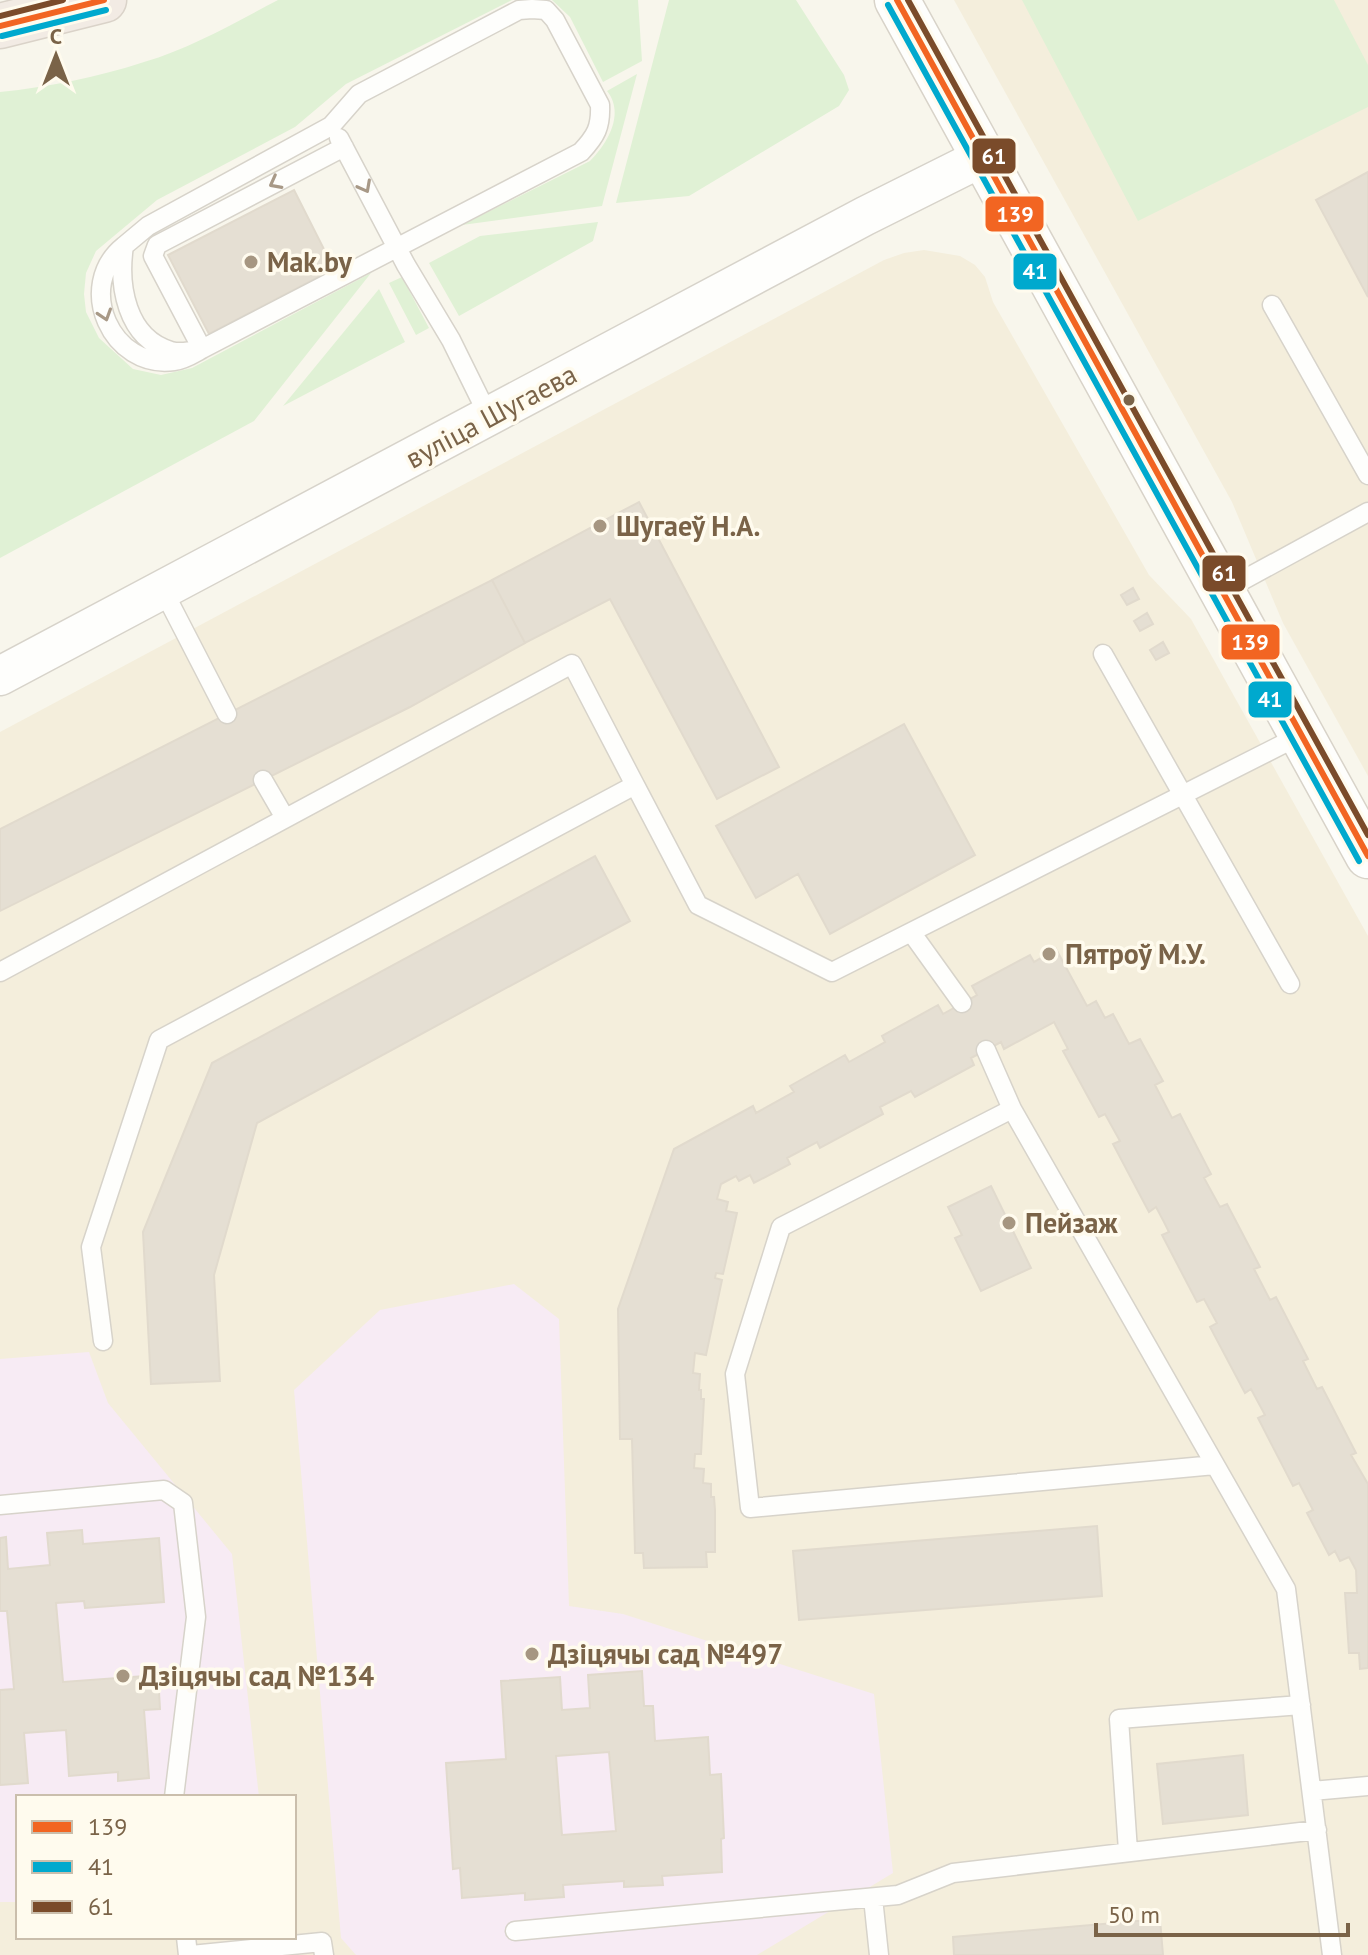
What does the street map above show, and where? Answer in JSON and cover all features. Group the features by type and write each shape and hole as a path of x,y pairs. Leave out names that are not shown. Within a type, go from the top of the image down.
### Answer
{"highway":[{"path":"0,26 104,0"}],"main road":[{"path":"897,0 1368,856"}],"street":[{"name":"вуліца Шугаева","path":"0,676 865,216 983,157"}],"lane":[{"path":"519,10 546,10 555,20 600,105 601,121 596,136 581,152 178,361 144,358 126,347 109,328 101,310 100,289 112,256 148,226 331,126 359,94 519,10"},
{"path":"331,126 451,340 489,417"},
{"path":"202,349 153,256 157,245 344,147"},
{"path":"124,246 122,289 139,328 154,344 173,352 202,349"},
{"path":"1272,305 1368,475"},
{"path":"1223,591 1368,512"},
{"path":"163,590 227,714"},
{"path":"1103,654 1290,984"},
{"path":"0,972 572,664 698,905 832,972 1301,735"},
{"path":"263,780 285,818"},
{"path":"103,1341 91,1247 159,1040 635,785"},
{"path":"911,932 962,1003"},
{"path":"986,1050 1012,1109 1286,1589 1332,1955"},
{"path":"1012,1109 781,1227 735,1374 750,1508 1215,1465"},
{"path":"0,1505 164,1490 183,1503 196,1617 174,1795"},
{"path":"1128,1851 1119,1719 1301,1705"},
{"path":"1312,1791 1368,1786"},
{"path":"515,1931 898,1895 953,1873 1317,1830"},
{"path":"873,1898 879,1955"},
{"path":"189,1955 322,1942 324,1955"}],"shaded area":[{"path":"954,0 1368,0 1368,776 1283,623 1232,502"},
{"path":"924,250 960,256 975,265 985,277 993,302 1149,575 1191,619 1368,936 1368,1955 0,1955 0,732 884,260"},
{"name":"Дзіцячы сад №497","path":"514,1284 559,1319 569,1606 623,1614 874,1694 893,1873 757,1955 356,1955 341,1938 294,1390 380,1310"},
{"name":"Дзіцячы сад №134","path":"89,1352 108,1403 232,1554 259,1795 16,1795 16,1902 0,1902 0,1359"}],"green space":[{"path":"278,0 512,0 346,84 295,127 157,200 96,251 86,273 84,294 86,312 99,338 133,369 161,375 192,368 371,273 254,421 0,558 0,92 91,77 161,56"},
{"path":"552,0 638,0 642,61 603,82 570,17"},
{"path":"669,0 796,0 844,75 849,90 839,106 689,196 616,203"},
{"path":"1022,0 1334,0 1368,65 1368,107 1138,221"},
{"path":"637,74 602,206 462,225 590,161 603,146 612,128 614,109 607,91"},
{"path":"598,222 593,241 459,316 429,263 480,236"},
{"path":"402,277 429,328 416,335 389,283"},
{"path":"379,289 405,342 283,406"}],"building":[{"path":"1368,172 1368,297 1316,200"},
{"name":"Mak.by","path":"294,190 334,269 209,334 168,255"},
{"path":"639,502 779,767 717,799 610,599 525,643 492,580"},
{"path":"492,580 525,643 410,707 0,911 0,829"},
{"path":"1133,588 1139,599 1127,605 1121,595"},
{"path":"1147,613 1153,624 1140,631 1134,621"},
{"path":"1163,642 1169,653 1156,660 1150,650"},
{"path":"904,724 975,855 830,934 798,874 756,898 716,826"},
{"path":"595,856 630,921 257,1123 214,1275 220,1381 151,1384 143,1232 212,1063"},
{"path":"1056,949 1087,1006 1096,1001 1105,1018 1113,1014 1129,1044 1140,1039 1163,1081 1155,1085 1172,1118 1180,1114 1211,1174 1204,1178 1220,1207 1227,1204 1260,1267 1254,1269 1270,1300 1276,1297 1308,1359 1303,1361 1317,1389 1322,1387 1356,1453 1351,1455 1368,1484 1368,1668 1360,1669 1359,1653 1349,1653 1345,1593 1357,1593 1356,1570 1349,1557 1340,1561 1335,1551 1329,1555 1307,1513 1313,1510 1299,1483 1293,1486 1258,1418 1265,1415 1251,1389 1245,1393 1210,1327 1217,1323 1204,1299 1197,1302 1162,1235 1169,1232 1164,1222 1156,1207 1149,1212 1113,1144 1120,1141 1105,1114 1099,1117 1063,1051 1068,1049 1054,1022 1004,1049 1001,1042 971,1058 974,1065 915,1097 911,1091 880,1107 883,1114 820,1148 817,1142 787,1158 790,1164 754,1183 750,1175 739,1181 736,1176 721,1184 717,1199 728,1202 726,1211 737,1213 723,1274 716,1273 715,1278 722,1280 706,1355 695,1353 693,1373 700,1374 699,1390 701,1399 704,1399 701,1454 695,1454 694,1468 704,1469 703,1483 711,1484 715,1510 715,1552 706,1552 707,1567 644,1568 643,1553 635,1553 632,1439 620,1439 618,1309 674,1149 753,1106 756,1113 794,1092 790,1086 845,1055 849,1062 885,1042 882,1036 938,1005 943,1014 977,995 972,986 1030,955 1034,962"},
{"path":"991,1186 1031,1268 981,1291 955,1238 962,1235 948,1207"},
{"path":"1097,1526 1102,1596 799,1620 793,1551"},
{"path":"82,1530 83,1544 159,1538 164,1602 85,1608 84,1601 56,1603 63,1682 158,1675 160,1709 144,1710 149,1778 118,1781 118,1772 69,1776 66,1730 24,1733 28,1783 0,1785 0,1690 14,1689 7,1611 0,1611 0,1538 6,1537 8,1569 50,1565 47,1533"},
{"path":"642,1671 644,1706 653,1706 655,1741 708,1737 710,1775 721,1774 722,1872 662,1876 663,1885 624,1887 624,1881 563,1885 564,1897 525,1900 525,1893 462,1898 460,1868 453,1869 446,1763 506,1759 501,1681 560,1677 562,1710 590,1708 588,1675","holes":["609,1752 616,1831 562,1835 556,1756"]},
{"path":"1243,1755 1248,1815 1163,1824 1157,1764"},
{"path":"1160,1919 1163,1955 954,1955 953,1937"}],"transit line":[{"name":"61","path":"0,16 63,0"},
{"name":"139","path":"0,26 104,0"},
{"name":"139","path":"897,0 1368,856"},
{"name":"61","path":"908,0 1368,835"},
{"name":"41","path":"888,5 1359,861"},
{"name":"41","path":"2,36 106,10"}],"place":[{"name":"Mak.by","path":"251,262"},
{"name":"Шугаеў Н.А.","path":"600,526"},
{"name":"Пятроў М.У.","path":"1049,954"},
{"name":"Пейзаж","path":"1009,1223"},
{"name":"Дзіцячы сад №497","path":"532,1654"},
{"name":"Дзіцячы сад №134","path":"123,1676"}]}
